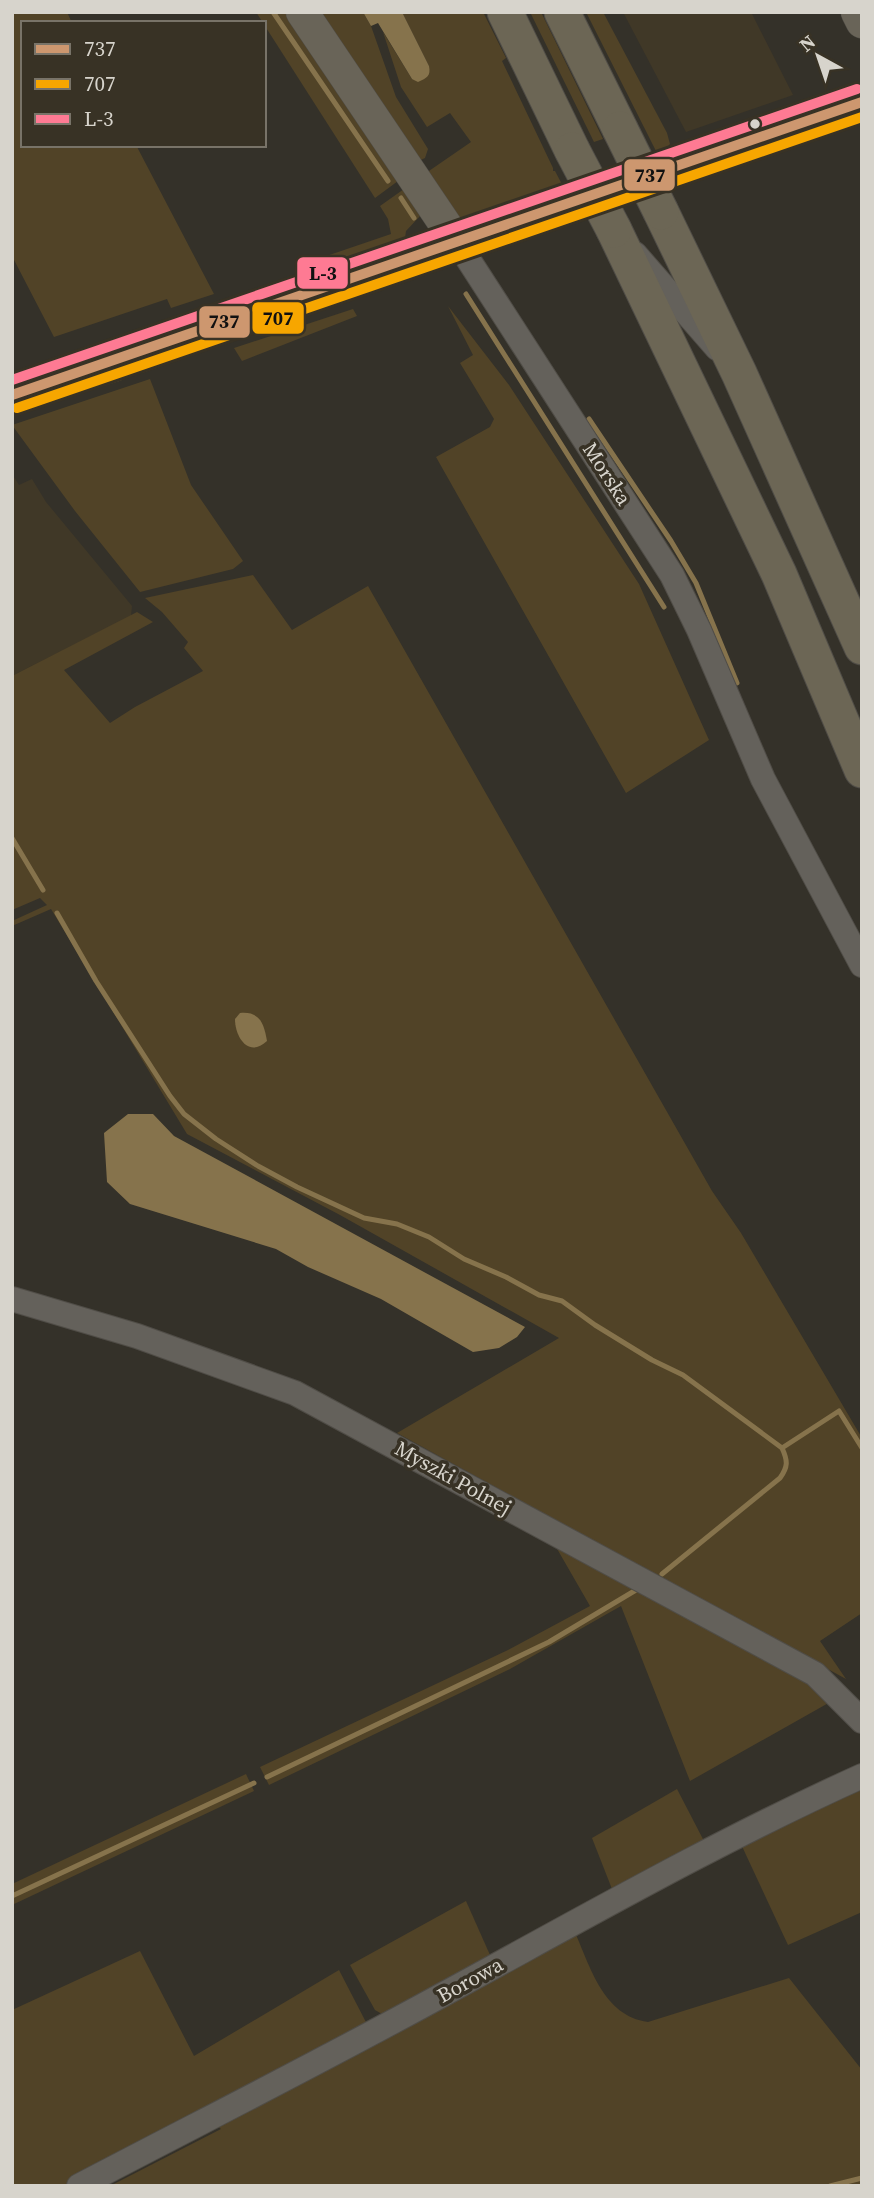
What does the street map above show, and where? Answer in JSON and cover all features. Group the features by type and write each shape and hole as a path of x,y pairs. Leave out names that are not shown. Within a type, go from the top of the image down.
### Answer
{"highway":[{"path":"505,12 694,392 779,573 862,770"},
{"path":"562,12 740,373 862,647"}],"main road":[{"name":"Morska","path":"302,12 457,243"},
{"path":"857,12 862,22"},
{"path":"12,396 862,102"}],"street":[{"path":"661,212 694,392"},
{"path":"614,230 740,373"},
{"name":"Morska","path":"457,243 672,575 699,630 762,779 862,965"},
{"name":"Myszki Polnej","path":"12,1299 137,1336 295,1393 815,1674 862,1721"},
{"name":"Borowa","path":"79,2186 378,2031 582,1917 718,1846 862,1776"}],"shaded area":[{"path":"12,12 67,12 71,21 21,21 21,147 137,147 214,294 171,308 167,299 54,337 12,256"},
{"path":"256,12 285,12 398,181 375,198 266,28 266,21 262,21"},
{"path":"310,12 363,12 371,26 396,97 428,149 425,158 416,162"},
{"path":"363,12 402,12 429,66 428,76 418,82 412,79 378,23 371,26"},
{"path":"402,12 483,12 506,58 502,61 553,171 565,190 468,224 455,220 426,173 471,142 450,113 427,127 401,87 383,32 412,79 429,66"},
{"path":"530,12 541,12 603,139 594,142"},
{"path":"586,12 603,12 667,133 670,144 665,150 657,153"},
{"path":"623,12 751,12 793,95 686,132"},
{"path":"404,189 420,216 406,231 404,245 305,283 297,266 391,234 388,219 380,206"},
{"path":"448,306 509,385 639,584 709,740 626,793 436,457 490,427 494,419 460,363 473,355"},
{"path":"353,309 357,316 242,361 234,348"},
{"path":"150,379 191,485 243,561 233,569 140,592 75,511 12,425"},
{"path":"12,474 19,485 32,479 46,502 132,606 131,616 12,676"},
{"path":"253,575 292,630 368,586 712,1191 741,1233 862,1438 862,1613 820,1641 846,1679 397,1433 559,1338 340,1215 187,1134 51,909 12,926 12,921 47,905 40,898 12,910 12,676 137,612 153,622 64,670 110,723 203,671 184,648 188,642 162,612 145,598"},
{"path":"240,1013 257,1016 267,1041 254,1047 244,1044 237,1033 235,1019"},
{"path":"128,1114 153,1114 174,1136 525,1327 517,1337 499,1348 473,1352 381,1299 308,1267 276,1249 130,1204 107,1182 104,1133"},
{"path":"556,1547 821,1688 832,1701 690,1781 621,1606 510,1669 269,1785 260,1767 508,1650 590,1606"},
{"path":"246,1774 254,1791 12,1905 12,1884"},
{"path":"862,1784 862,1912 788,1945 740,1842"},
{"path":"677,1789 705,1843 612,1889 592,1838"},
{"path":"466,1901 494,1964 389,2018 375,2010 350,1965"},
{"path":"574,1930 600,1987 609,2000 633,2018 648,2022 789,1978 862,2070 862,2186 110,2186 221,2129 215,2123"},
{"path":"140,1951 194,2056 339,1970 369,2028 64,2186 12,2186 12,2010"}],"waterway":[{"path":"273,12 388,181"},
{"path":"401,198 414,218"},
{"path":"305,314 383,285"},
{"path":"466,294 664,607"},
{"path":"252,331 285,320"},
{"path":"199,350 229,340"},
{"path":"143,370 177,358"},
{"path":"35,405 120,378"},
{"path":"589,419 696,583 737,683"},
{"path":"12,838 43,890"},
{"path":"57,913 96,981 170,1096 184,1114 216,1139 297,1187 364,1218 397,1224 429,1237 464,1259 539,1295 562,1301 652,1360 683,1375 782,1448 786,1464 780,1478 662,1574"},
{"path":"782,1448 839,1411 862,1448"},
{"path":"267,1777 549,1642 636,1590"},
{"path":"12,1896 254,1783"},
{"path":"830,2186 862,2178"}],"transit line":[{"name":"L-3","path":"12,380 857,89"},
{"name":"737","path":"12,395 862,102"},
{"name":"707","path":"17,408 862,117"}]}
